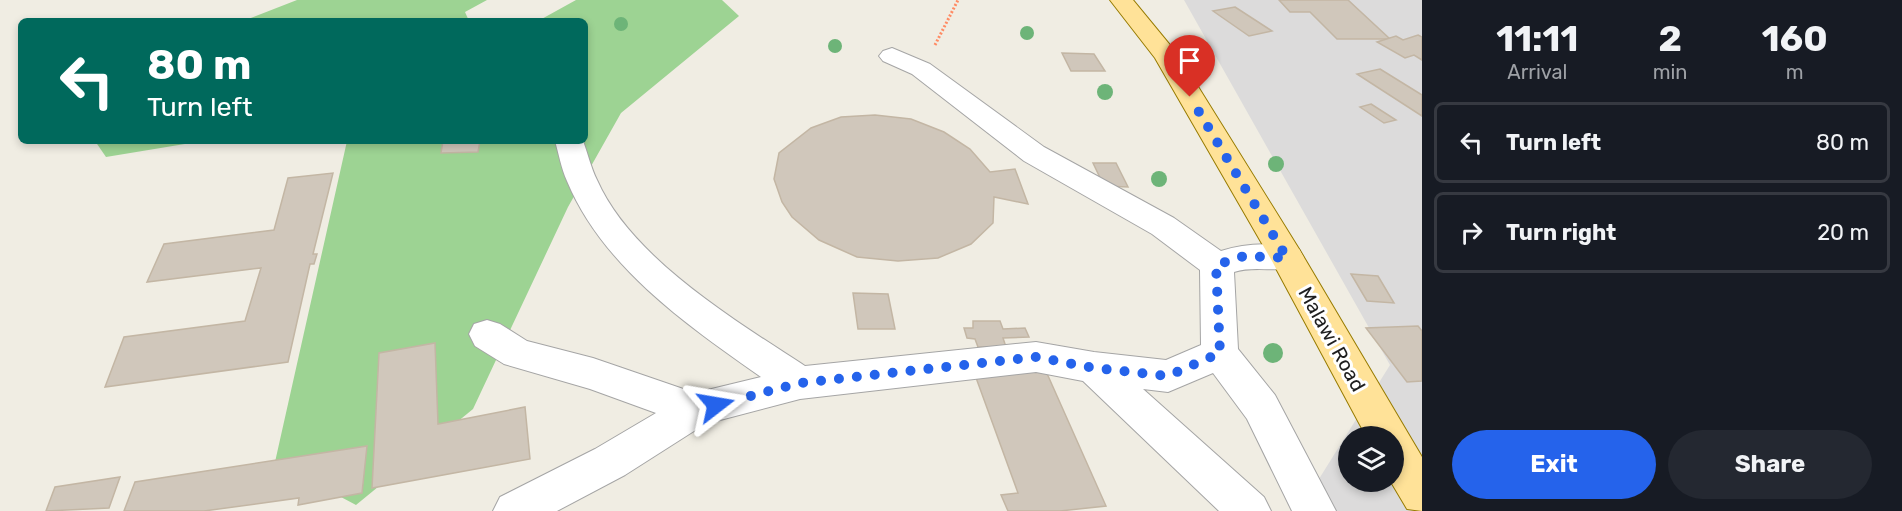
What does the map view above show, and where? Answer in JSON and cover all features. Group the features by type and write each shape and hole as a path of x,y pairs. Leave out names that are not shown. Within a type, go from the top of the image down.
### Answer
{"main road":[{"name":"Malawi Road","path":"1121,0 1166,56 1406,462"}],"lane":[{"path":"892,56 921,69 1034,154 1163,226 1216,265"},
{"path":"570,144 574,167 593,208 619,242 700,314 800,383"},
{"path":"1216,265 1244,256 1287,258"},
{"path":"1216,265 1220,353 1262,407 1314,511"},
{"path":"488,336 487,333 517,352 593,374 695,410"},
{"path":"515,511 610,462 695,410 800,383 1036,357 1094,368 1168,376 1220,353"},
{"path":"1094,368 1249,511"}],"path":[{"path":"921,69 958,0"}],"shaded area":[{"path":"1184,0 1422,0 1422,511 1299,511 1338,448 1338,492 1404,492 1404,426 1352,426 1390,365"}],"green space":[{"path":"297,0 487,0 465,12 468,18 251,18"},
{"path":"576,0 722,0 739,16 621,113 568,207 473,409 356,505 275,462 346,144 588,144 588,18 543,18"},
{"path":"97,144 185,144 106,157"}],"building":[{"path":"1279,0 1348,0 1390,39 1337,39 1310,12 1290,12"},
{"path":"1235,7 1272,31 1249,36 1213,11"},
{"path":"1418,35 1422,37 1422,60 1414,55 1405,58 1377,42 1396,36 1403,40"},
{"path":"1062,53 1094,54 1105,71 1071,71"},
{"path":"1380,69 1422,95 1422,116 1357,74"},
{"path":"1371,104 1396,120 1384,123 1360,107"},
{"path":"875,115 911,119 944,132 970,149 990,172 1015,169 1028,204 994,197 993,223 971,244 938,258 898,261 857,257 819,240 792,217 782,202 774,179 779,153 811,128 841,117"},
{"path":"442,144 479,144 478,152 441,153"},
{"path":"1093,163 1116,163 1128,187 1104,186"},
{"path":"333,173 313,254 317,254 314,264 310,264 288,362 105,387 124,337 245,321 261,268 147,282 164,244 274,230 288,178"},
{"path":"1351,274 1378,276 1394,303 1367,301"},
{"path":"853,293 888,294 895,329 858,329"},
{"path":"973,321 1000,321 1003,329 1025,328 1029,337 1003,338 1006,347 978,347 975,339 967,338 964,328 973,328"},
{"path":"1418,326 1422,331 1422,381 1407,382 1366,328"},
{"path":"435,343 438,424 525,407 530,459 372,488 379,353"},
{"path":"1045,369 1106,506 1060,511 1008,511 1001,495 1018,493 975,375"},
{"path":"367,446 362,493 298,505 299,498 204,511 124,511 135,482"},
{"path":"120,477 109,508 46,511 55,487"}],"route":[{"path":"716,405 800,383 1036,357 1094,368 1168,376 1220,353 1216,265 1244,256 1287,258 1190,97"}]}
